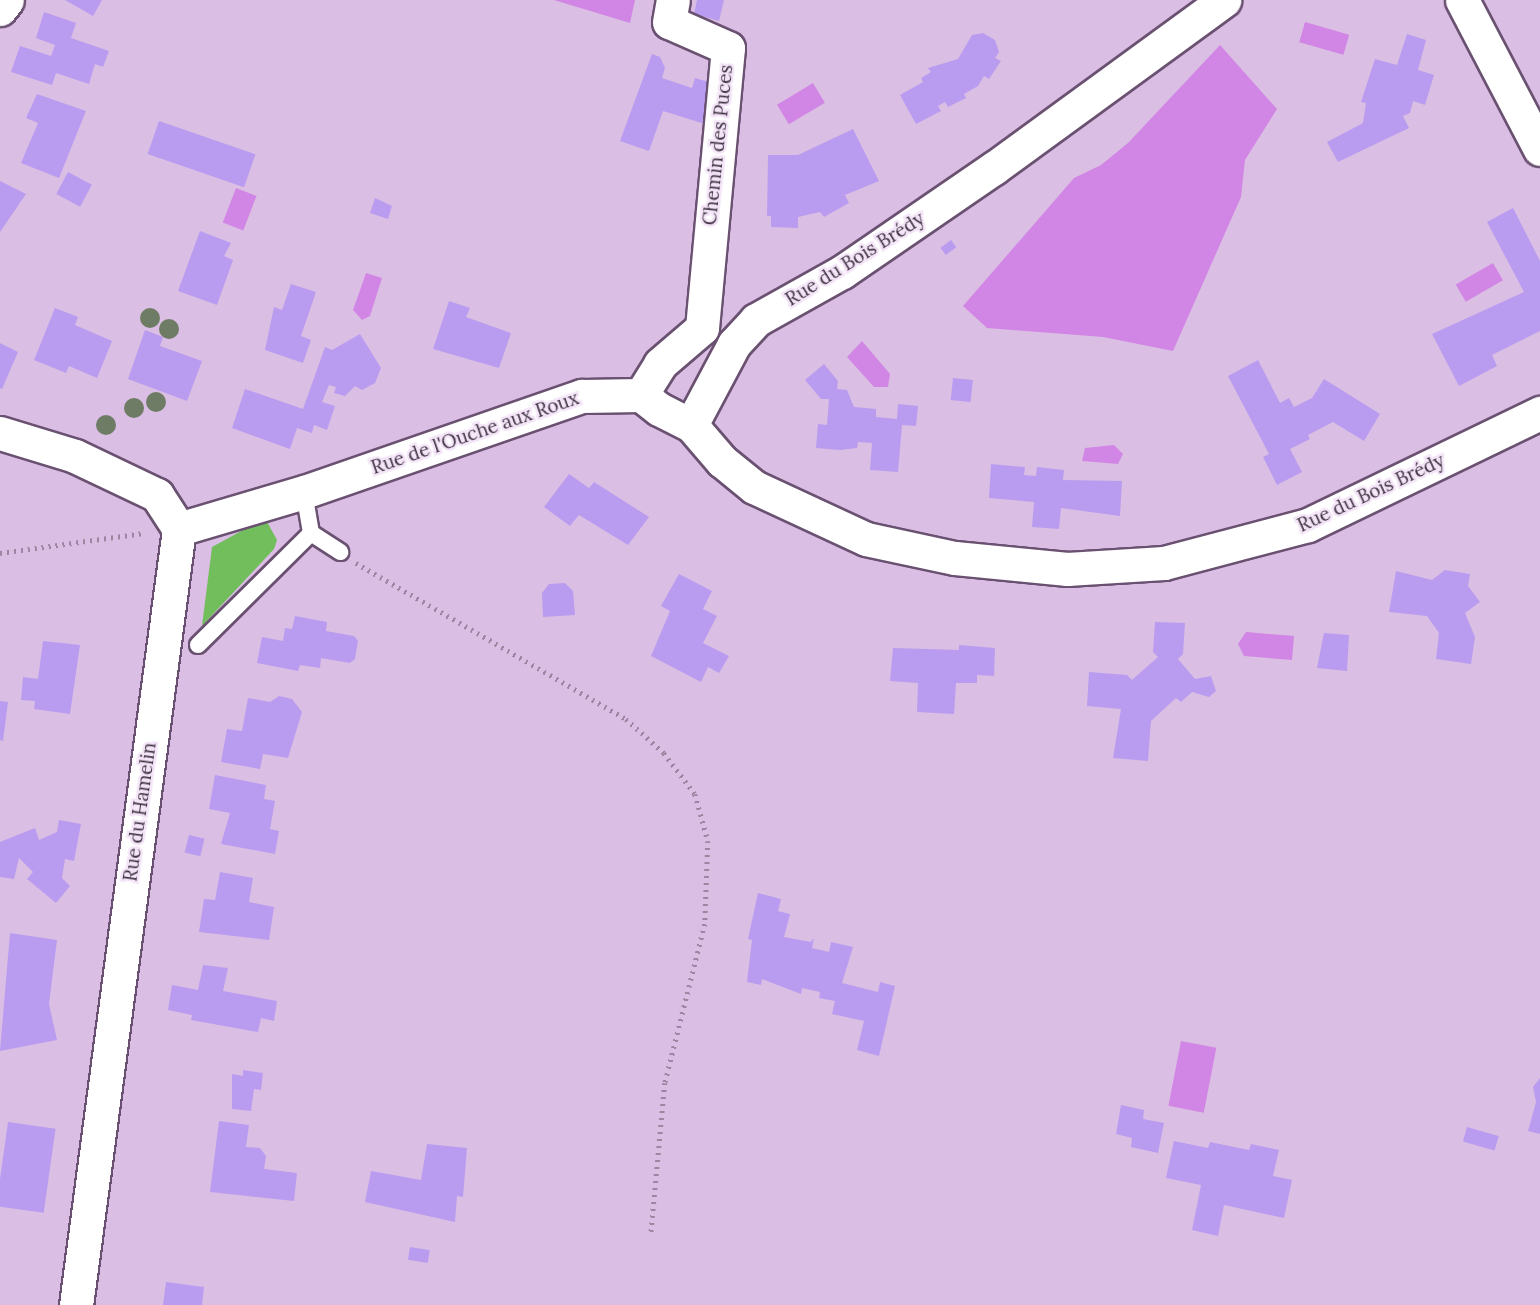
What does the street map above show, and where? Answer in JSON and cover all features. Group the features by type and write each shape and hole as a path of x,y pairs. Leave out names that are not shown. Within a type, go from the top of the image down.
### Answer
{"street":[{"path":"0,9 7,0"},
{"name":"Chemin des Puces","path":"642,395 660,363 702,328 728,48 669,22 673,0"},
{"name":"Rue du Bois Brédy","path":"691,425 734,344 756,320 842,272 962,190 1224,0"},
{"path":"1462,0 1540,149"},
{"name":"Rue du Bois Brédy","path":"642,395 691,425 722,461 754,487 866,539 955,558 1067,569 1164,563 1296,529 1540,413"},
{"name":"Rue de l'Ouche aux Roux","path":"179,529 304,492 582,396 642,395"},
{"path":"0,433 75,456 158,495 179,529"},
{"name":"Rue du Hamelin","path":"76,1305 179,529"}],"lane":[{"path":"304,492 311,533 340,552"},
{"path":"198,645 311,533"}],"path":[{"path":"0,553 179,529"},
{"path":"340,552 626,719 664,753 695,794 708,841 705,924 665,1083 651,1233"}],"green space":[{"path":"265,518 277,540 274,549 202,626 212,547"}],"shaded area":[{"path":"554,0 635,0 630,23"},
{"path":"1305,22 1349,35 1343,55 1299,42"},
{"path":"1220,45 1277,109 1245,160 1241,197 1173,351 1103,337 987,328 963,306 1074,178 1101,165 1128,143"},
{"path":"813,83 825,103 789,124 777,105"},
{"path":"236,188 257,196 243,230 223,223"},
{"path":"1493,263 1503,280 1466,302 1456,284"},
{"path":"366,273 382,278 370,316 362,320 353,310"},
{"path":"862,341 890,374 888,387 874,387 847,357"},
{"path":"1114,445 1123,454 1118,464 1082,461 1085,448"},
{"path":"1246,632 1294,636 1292,660 1244,656 1238,644"},
{"path":"1181,1041 1216,1048 1204,1113 1168,1106"}],"building":[{"path":"65,0 102,0 93,16"},
{"path":"697,0 724,0 719,21 694,14"},
{"path":"44,12 76,23 71,38 109,51 103,67 95,64 89,84 56,73 52,85 11,72 20,46 51,56 55,45 36,38"},
{"path":"983,33 995,40 999,52 995,58 1001,61 989,79 984,76 978,86 964,94 966,98 948,107 945,102 938,106 941,111 916,124 900,95 923,82 921,78 931,72 928,68 958,59 972,35"},
{"path":"1407,34 1426,40 1418,70 1434,75 1425,105 1413,101 1410,113 1403,116 1409,128 1338,162 1327,142 1363,123 1366,103 1361,102 1375,59 1397,65"},
{"path":"652,54 660,57 665,68 662,78 692,88 695,78 712,83 708,125 663,111 649,151 620,141"},
{"path":"37,94 86,111 59,178 21,163 38,123 26,118"},
{"path":"159,121 255,154 244,187 148,154"},
{"path":"853,129 879,181 845,195 849,203 824,217 820,212 798,217 798,228 771,227 771,216 767,216 768,155 798,155"},
{"path":"68,172 92,185 80,207 56,194"},
{"path":"0,181 26,194 0,232"},
{"path":"375,198 392,206 388,219 370,213"},
{"path":"1513,208 1540,261 1540,331 1492,355 1497,366 1459,386 1432,334 1524,292 1487,222"},
{"path":"200,231 231,243 224,256 233,260 217,305 178,291"},
{"path":"951,240 956,247 946,255 940,248"},
{"path":"291,284 316,292 301,336 311,340 303,363 265,350 274,307 282,310"},
{"path":"449,301 470,308 466,317 511,333 499,368 433,349"},
{"path":"55,308 78,317 75,325 112,341 97,378 69,366 66,373 34,360"},
{"path":"145,330 163,337 160,346 202,361 187,401 128,379"},
{"path":"360,334 381,368 375,383 362,390 355,386 345,396 334,393 336,387 329,385 322,402 335,406 327,430 314,425 312,433 297,428 290,449 232,428 245,389 303,409 325,347 332,350"},
{"path":"0,343 18,352 2,389 0,388"},
{"path":"1258,360 1280,403 1289,398 1294,407 1312,398 1324,379 1380,414 1364,441 1333,422 1308,435 1310,439 1290,449 1302,472 1277,485 1263,457 1269,454 1228,376"},
{"path":"824,364 838,381 837,389 847,390 854,407 876,409 876,417 897,419 898,404 918,406 916,426 902,425 898,472 870,470 872,443 858,442 857,448 840,450 816,448 818,424 827,425 829,399 821,399 805,380"},
{"path":"953,378 973,380 971,402 951,400"},
{"path":"991,464 1025,467 1024,475 1036,476 1037,467 1064,470 1063,480 1122,481 1120,516 1061,508 1059,529 1032,527 1034,502 989,498"},
{"path":"569,474 589,488 594,482 649,517 628,545 579,515 570,526 544,507"},
{"path":"1445,570 1470,574 1468,586 1480,602 1465,613 1475,637 1471,664 1436,659 1439,633 1427,616 1389,612 1396,571 1432,580"},
{"path":"679,574 712,591 703,609 717,616 703,643 729,656 719,673 708,667 701,682 651,656 670,611 661,606"},
{"path":"565,583 573,591 575,615 543,617 542,593 549,584"},
{"path":"295,616 327,622 326,631 354,636 358,641 355,659 350,663 321,658 320,668 300,665 298,671 257,663 262,637 283,641 285,628 292,629"},
{"path":"1155,622 1185,623 1183,654 1178,659 1195,679 1211,676 1216,691 1209,697 1192,692 1181,702 1176,698 1151,721 1148,761 1113,758 1121,709 1087,706 1089,672 1127,675 1132,680 1158,657 1153,652"},
{"path":"1324,633 1349,635 1347,671 1317,668"},
{"path":"43,641 80,645 70,714 34,709 35,701 21,700 23,677 38,679"},
{"path":"959,645 995,648 994,676 977,675 977,683 956,683 954,714 917,712 918,683 890,681 893,648 959,650"},
{"path":"279,696 292,699 302,712 288,758 263,754 260,769 221,762 227,729 242,731 248,698 270,702"},
{"path":"0,701 8,702 3,741 0,740"},
{"path":"215,775 266,785 264,799 275,801 270,829 279,831 275,854 221,844 230,813 209,809"},
{"path":"59,820 81,824 74,861 65,859 62,878 70,886 56,903 27,879 33,872 19,858 14,879 0,877 0,842 35,828 39,840 57,832"},
{"path":"189,835 205,839 200,856 185,852"},
{"path":"220,872 253,878 249,902 274,907 269,940 199,932 204,899 215,900"},
{"path":"758,893 781,899 778,911 790,914 784,937 811,942 814,938 812,948 829,952 831,942 853,947 842,983 878,992 880,982 895,986 879,1056 857,1050 864,1021 832,1014 835,1001 819,998 820,992 802,988 801,994 762,979 761,985 747,982 752,940 748,939"},
{"path":"10,933 57,940 49,1004 57,1040 0,1051"},
{"path":"203,965 228,968 223,991 277,1001 274,1021 261,1018 258,1032 191,1020 192,1015 168,1010 172,985 198,990"},
{"path":"243,1070 263,1073 261,1090 254,1089 251,1111 232,1109 232,1074 243,1076"},
{"path":"1540,1078 1540,1134 1528,1131 1536,1102 1533,1087"},
{"path":"1121,1105 1144,1110 1143,1119 1164,1123 1158,1153 1131,1147 1132,1138 1116,1134"},
{"path":"219,1121 249,1125 246,1147 260,1148 266,1156 264,1169 297,1173 294,1201 210,1192"},
{"path":"8,1122 56,1129 44,1213 0,1207 0,1179"},
{"path":"1467,1127 1499,1136 1495,1151 1463,1141"},
{"path":"1174,1141 1208,1148 1210,1142 1249,1150 1251,1144 1279,1150 1273,1176 1292,1180 1284,1218 1224,1205 1218,1236 1192,1230 1201,1185 1166,1178"},
{"path":"427,1144 467,1148 463,1197 457,1196 455,1222 365,1202 371,1171 421,1180"},
{"path":"410,1247 430,1250 428,1263 408,1260"},
{"path":"166,1282 204,1287 202,1305 163,1305"}]}
